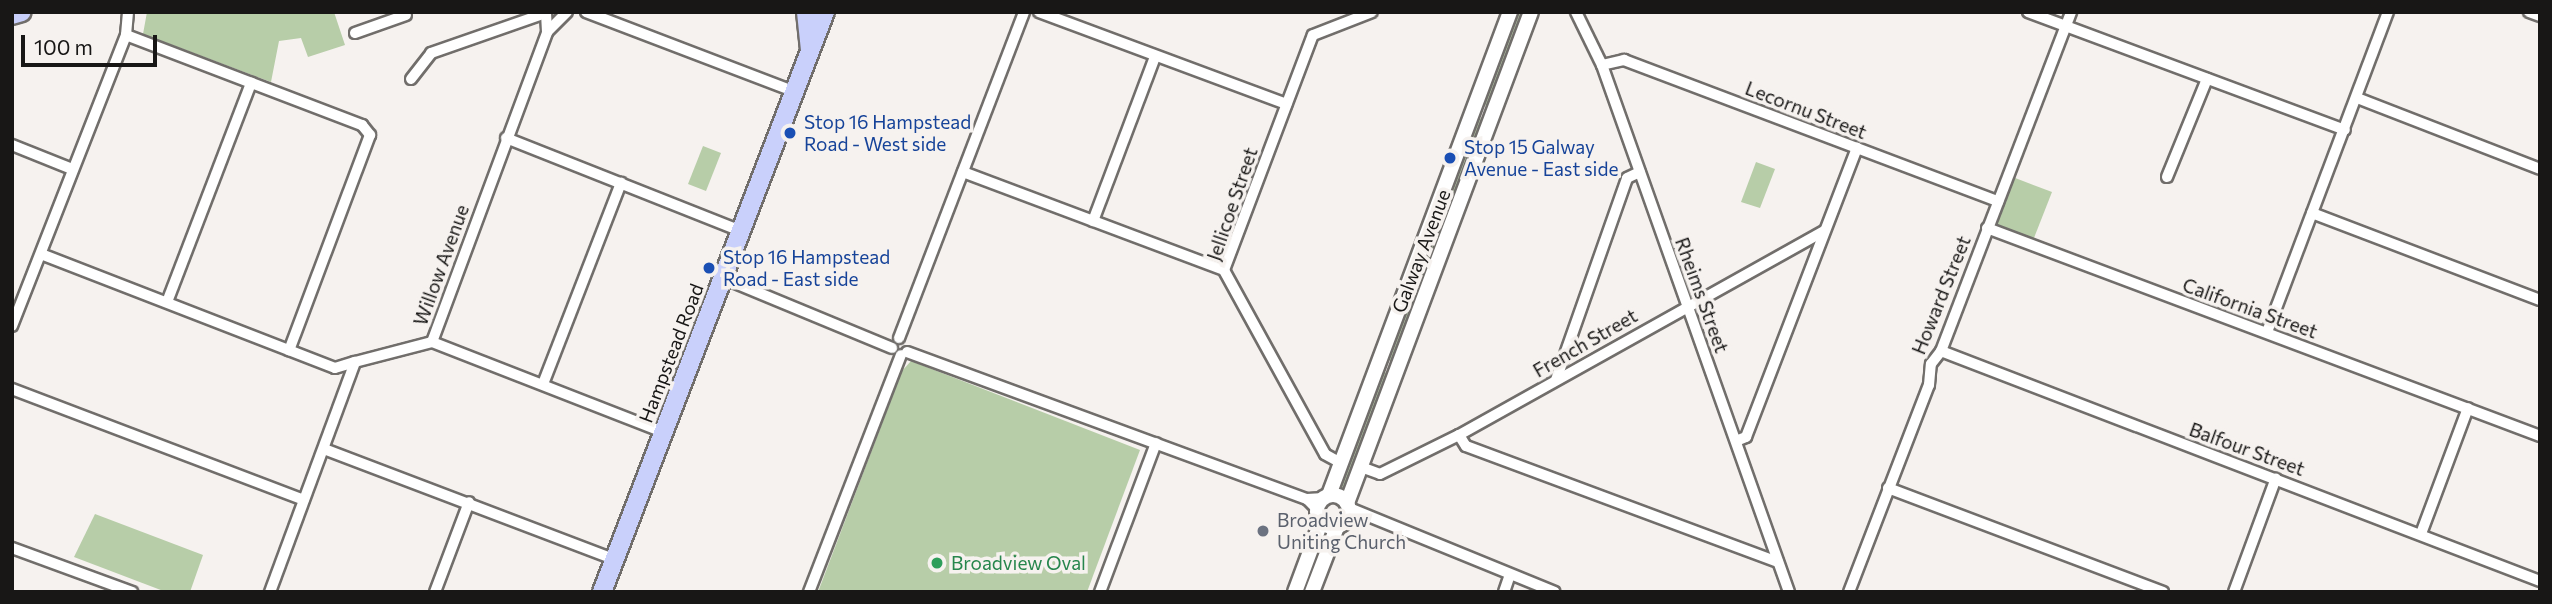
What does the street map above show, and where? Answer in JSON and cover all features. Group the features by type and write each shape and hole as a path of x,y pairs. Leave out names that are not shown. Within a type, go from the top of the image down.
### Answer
{"highway":[{"path":"12,15 22,12"},
{"path":"806,12 811,53"},
{"name":"Hampstead Road","path":"602,592 825,13"}],"street":[{"path":"12,326 16,304 41,254 126,35 128,12"},
{"path":"377,12 381,24"},
{"path":"547,32 567,12"},
{"path":"586,12 795,92"},
{"path":"809,592 893,371 905,326 1024,12"},
{"path":"1039,12 1286,104"},
{"name":"Jellicoe Street","path":"1341,463 1325,454 1224,270 1313,35 1372,12"},
{"name":"Galway Avenue","path":"1295,592 1320,505 1341,463 1510,12"},
{"name":"Galway Avenue","path":"1312,592 1346,514 1361,467 1531,12"},
{"name":"Rheims Street","path":"1576,12 1602,65 1789,592"},
{"path":"2028,12 2345,130"},
{"name":"Howard Street","path":"1849,592 1929,385 1931,365 1941,351 2071,12"},
{"path":"2267,332 2388,12"},
{"path":"2529,12 2540,16"},
{"path":"411,79 431,53 546,13"},
{"name":"Willow Avenue","path":"41,254 335,368 432,342 547,32 546,13"},
{"path":"355,33 406,15"},
{"path":"126,35 362,125 370,135 289,351"},
{"path":"1093,220 1154,57"},
{"name":"Lecornu Street","path":"1602,65 1624,60 1998,201"},
{"path":"2167,177 2207,79"},
{"path":"167,302 251,83"},
{"path":"2357,99 2540,169"},
{"path":"506,138 741,231"},
{"path":"12,145 72,169"},
{"path":"1735,441 1746,437 1857,148"},
{"path":"963,172 1224,270"},
{"path":"1556,380 1627,178 1640,172"},
{"path":"543,384 621,183"},
{"path":"2312,214 2540,300"},
{"name":"California Street","path":"1987,228 2179,304 2201,305 2540,436"},
{"name":"French Street","path":"1361,467 1380,474 1459,435 1824,231"},
{"path":"723,278 875,338 1555,592"},
{"path":"432,342 663,432"},
{"name":"Balfour Street","path":"1941,351 2422,531 2540,581"},
{"path":"270,592 355,362"},
{"path":"12,389 304,500"},
{"path":"2422,531 2468,408"},
{"path":"1459,435 1466,446 1779,562"},
{"path":"1100,592 1156,443"},
{"path":"324,449 614,559"},
{"path":"2234,592 2276,478"},
{"path":"1888,488 2163,592"},
{"path":"435,592 469,502"},
{"path":"1320,505 1346,514"},
{"path":"12,548 132,592"},
{"path":"1504,592 1510,575"}],"green space":[{"path":"147,12 334,12 345,45 308,57 301,38 279,41 271,82 143,34"},
{"path":"1517,12 1527,12 1489,108 1482,103"},
{"path":"1477,118 1485,119 1442,234 1435,229"},
{"path":"703,146 721,153 706,191 688,184"},
{"path":"1756,162 1775,169 1760,208 1741,202"},
{"path":"2010,176 2052,192 2032,243 1990,227"},
{"path":"1428,245 1439,246 1394,363 1387,359"},
{"path":"911,361 1140,450 1087,592 818,592 902,371"},
{"path":"1382,372 1390,373 1345,492 1337,490"},
{"path":"95,514 203,555 190,592 166,592 74,557"}],"place":[{"name":"Stop 16 Hampstead Road - West side","path":"790,133"},
{"name":"Stop 15 Galway Avenue - East side","path":"1450,158"},
{"name":"Stop 16 Hampstead Road - East side","path":"709,268"},
{"name":"Broadview Uniting Church","path":"1263,531"},
{"name":"Broadview Oval","path":"937,563"}]}
